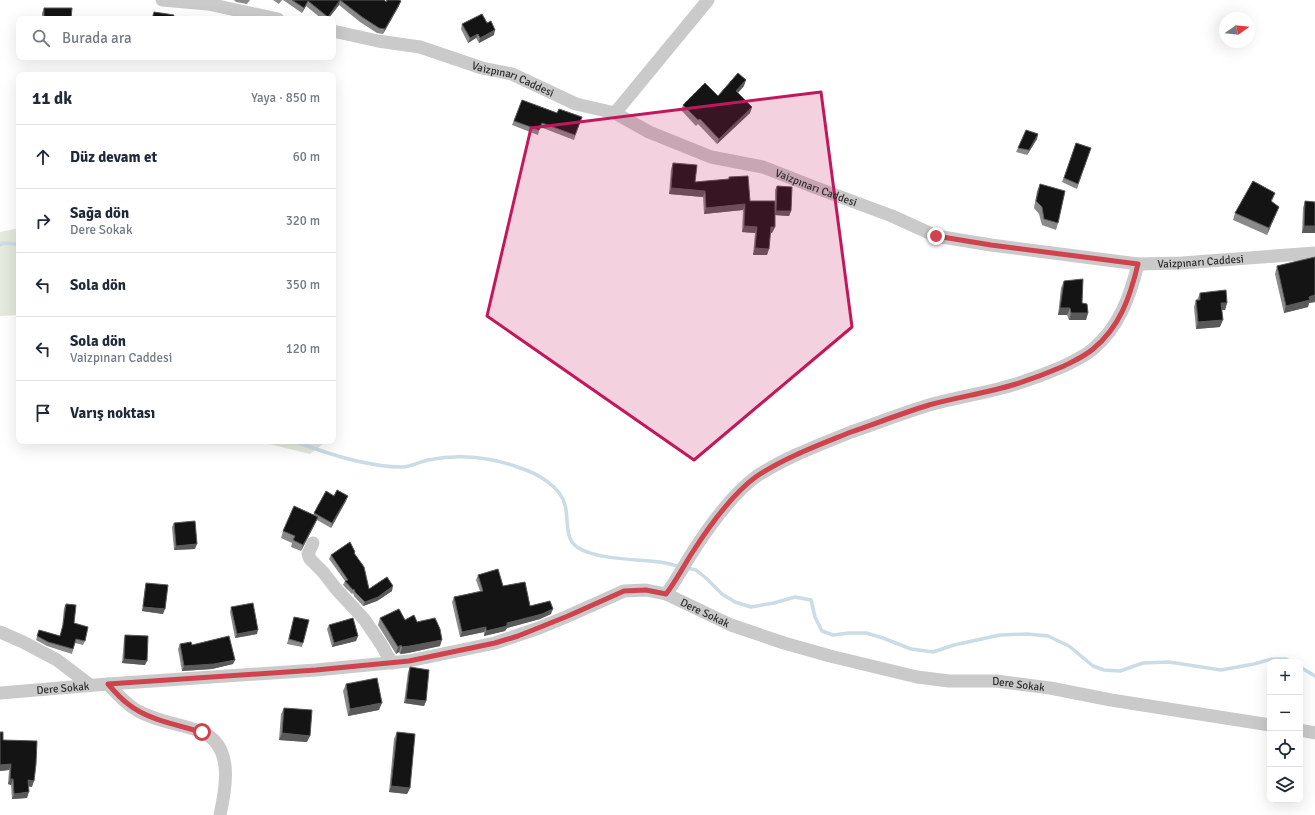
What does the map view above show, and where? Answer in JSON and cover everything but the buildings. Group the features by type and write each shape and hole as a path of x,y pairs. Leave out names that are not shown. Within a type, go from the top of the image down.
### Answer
{"street":[{"path":"162,0 208,4 264,16"},
{"path":"615,113 708,0"},
{"name":"Vaizpınarı Caddesi","path":"336,32 420,48 482,68 512,74 576,104 615,113 649,132 711,157 763,167 892,216 936,236 991,245 1138,264 1182,263 1315,253"},
{"path":"666,594 676,581 692,553 715,519 756,477 797,454 896,416 930,405 1015,385 1049,372 1092,351 1118,322 1127,302 1138,264"},
{"path":"313,544 308,554 310,559 364,619 392,663"},
{"name":"Dere Sokak","path":"0,693 90,685 316,670 409,661 495,643 561,619 624,591 646,590 666,594 731,625 784,643 830,656 917,677 949,681 996,682 1050,688 1111,700 1267,725"},
{"path":"0,632 57,660 90,685"},
{"path":"108,684 124,701 138,711 210,736 223,755 226,766 220,815"},
{"path":"1303,731 1315,733"}],"highlighted area":[{"path":"821,92 852,327 694,460 487,316 531,128"}],"shaded area":[{"path":"16,229 16,315 0,316 0,232"},
{"path":"269,444 323,444 310,454"}],"waterway":[{"path":"0,245 3,243 16,244"},
{"path":"302,444 375,465 405,467 428,460 451,457 486,459 509,464 534,473 559,492 565,505 570,539 577,547 606,557 668,563 681,567"},
{"path":"687,568 696,570 722,594 735,602 751,607 795,597 811,600 815,617 822,631 833,635 866,633 911,649 933,652 954,645 1000,635 1027,634 1048,636 1069,646 1093,666 1104,670 1120,671 1143,663 1169,662 1221,670 1267,660"},
{"path":"1303,669 1315,676"}],"route":[{"path":"202,732 138,711 120,697 108,684 316,670 409,661 495,643 518,636 624,591 646,590 666,594 676,581 692,553 715,519 726,506 756,477 797,454 822,443 930,405 1015,385 1049,372 1092,351 1118,322 1127,302 1138,264 991,245 936,236"}]}
